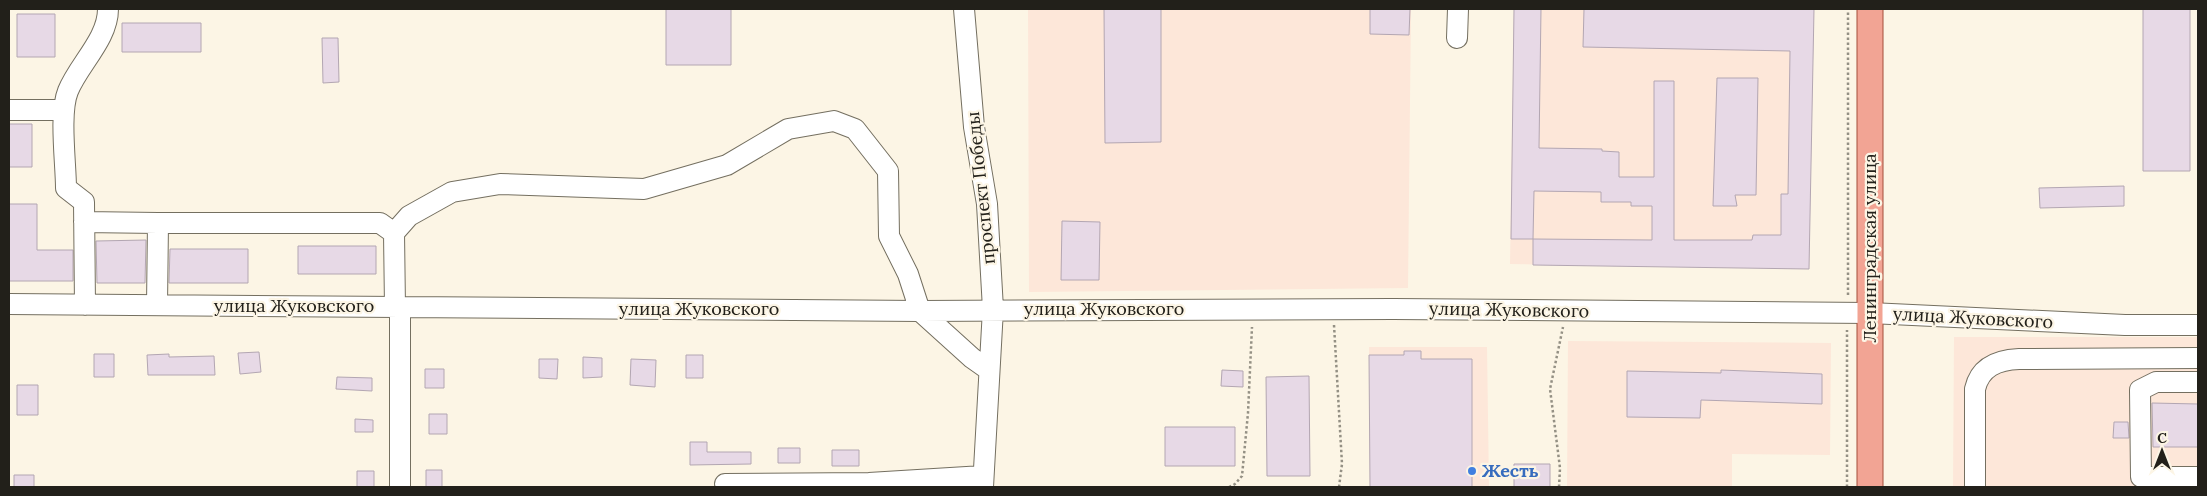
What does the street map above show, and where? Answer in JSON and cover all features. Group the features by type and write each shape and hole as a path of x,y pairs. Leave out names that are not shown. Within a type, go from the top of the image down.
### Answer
{"main road":[{"name":"Ленинградская улица","path":"1870,9 1859,313 1870,487"}],"street":[{"path":"85,305 84,202 66,188 64,110 67,92 108,23 108,9"},
{"name":"проспект Победы","path":"964,9 974,126 987,204 993,309 983,481"},
{"path":"1457,38 1458,9"},
{"path":"9,110 64,110"},
{"path":"400,487 394,233 409,216 452,192 500,184 644,189 727,165 788,129 834,121 854,129 888,171 889,236 908,274 920,311 972,358 989,370"},
{"path":"84,222 380,223 394,233"},
{"path":"157,305 158,223"},
{"name":"улица Жуковского","path":"9,304 920,311 993,309 1567,310 1859,313 2125,325 2198,325"},
{"path":"1975,487 1975,389 1981,374 1990,366 2019,359 2198,358"},
{"path":"2198,382 2156,382 2140,390 2141,477 2198,477"},
{"path":"725,484 816,486 983,481"}],"path":[{"path":"1847,487 1859,313 1848,9"},
{"path":"1334,309 1342,464 1338,487"},
{"path":"1229,487 1235,484 1242,476 1248,413 1253,310"},
{"path":"1559,487 1560,468 1550,389 1567,310"}],"shaded area":[{"path":"1028,9 1411,9 1408,288 1029,292"},
{"path":"1514,9 1814,9 1809,269 1510,264"},
{"path":"1954,337 2198,337 2198,487 1953,487"},
{"path":"1568,341 1831,343 1830,455 1732,454 1732,487 1567,487"},
{"path":"1369,347 1487,347 1489,487 1370,487"}],"building":[{"path":"666,9 731,9 731,65 666,65"},
{"path":"1104,9 1161,9 1161,142 1105,143"},
{"path":"1370,9 1410,9 1409,35 1370,34"},
{"path":"1514,9 1541,9 1539,148 1602,149 1602,151 1619,152 1619,177 1654,177 1654,81 1674,81 1674,240 1752,240 1753,235 1781,235 1781,194 1788,194 1790,51 1583,47 1584,9 1814,9 1809,269 1533,265 1533,239 1511,239","holes":["1534,191 1601,192 1601,202 1631,202 1631,206 1652,206 1652,240 1533,239"]},
{"path":"2143,9 2190,9 2190,171 2143,171"},
{"path":"17,14 55,14 55,57 17,57"},
{"path":"122,23 201,23 201,52 122,52"},
{"path":"322,38 338,38 339,82 323,83"},
{"path":"1717,78 1758,78 1756,195 1735,195 1737,206 1713,206"},
{"path":"9,124 32,124 32,167 9,167"},
{"path":"2124,186 2124,206 2040,208 2039,188"},
{"path":"9,204 37,204 37,250 73,250 73,281 9,281"},
{"path":"1062,221 1100,222 1099,280 1061,280"},
{"path":"146,240 145,283 97,283 96,241"},
{"path":"298,246 376,246 376,274 298,274"},
{"path":"170,249 248,249 248,283 169,283"},
{"path":"1404,351 1421,351 1421,359 1472,359 1472,487 1370,487 1369,355 1404,355"},
{"path":"259,352 261,372 240,374 238,353"},
{"path":"94,354 114,354 114,377 94,377"},
{"path":"169,354 169,357 214,356 215,375 148,375 147,355"},
{"path":"686,355 703,355 703,378 686,378"},
{"path":"583,357 602,358 602,377 583,378"},
{"path":"539,359 558,359 557,379 539,378"},
{"path":"631,359 656,360 655,387 630,385"},
{"path":"425,369 444,369 444,388 425,388"},
{"path":"1222,370 1243,371 1243,387 1221,386"},
{"path":"1721,370 1822,374 1822,404 1701,400 1700,418 1627,417 1627,371 1721,373"},
{"path":"1309,376 1310,476 1267,476 1266,377"},
{"path":"337,377 372,378 372,391 336,389"},
{"path":"17,385 38,385 38,415 17,415"},
{"path":"2152,403 2198,404 2198,447 2153,447"},
{"path":"429,414 447,414 447,434 429,434"},
{"path":"355,419 373,420 373,432 355,432"},
{"path":"2114,422 2128,422 2129,438 2113,438"},
{"path":"1165,427 1235,427 1235,466 1165,466"},
{"path":"690,442 707,442 707,452 751,452 751,464 690,465"},
{"path":"778,448 800,448 800,463 778,463"},
{"path":"832,450 859,450 859,466 832,466"},
{"path":"1514,464 1550,464 1550,487 1514,487"},
{"path":"426,470 442,470 442,487 426,487"},
{"path":"357,471 374,471 374,487 357,487"},
{"path":"14,475 34,475 34,487 14,487"}],"place":[{"name":"Жесть","path":"1472,471"}]}
